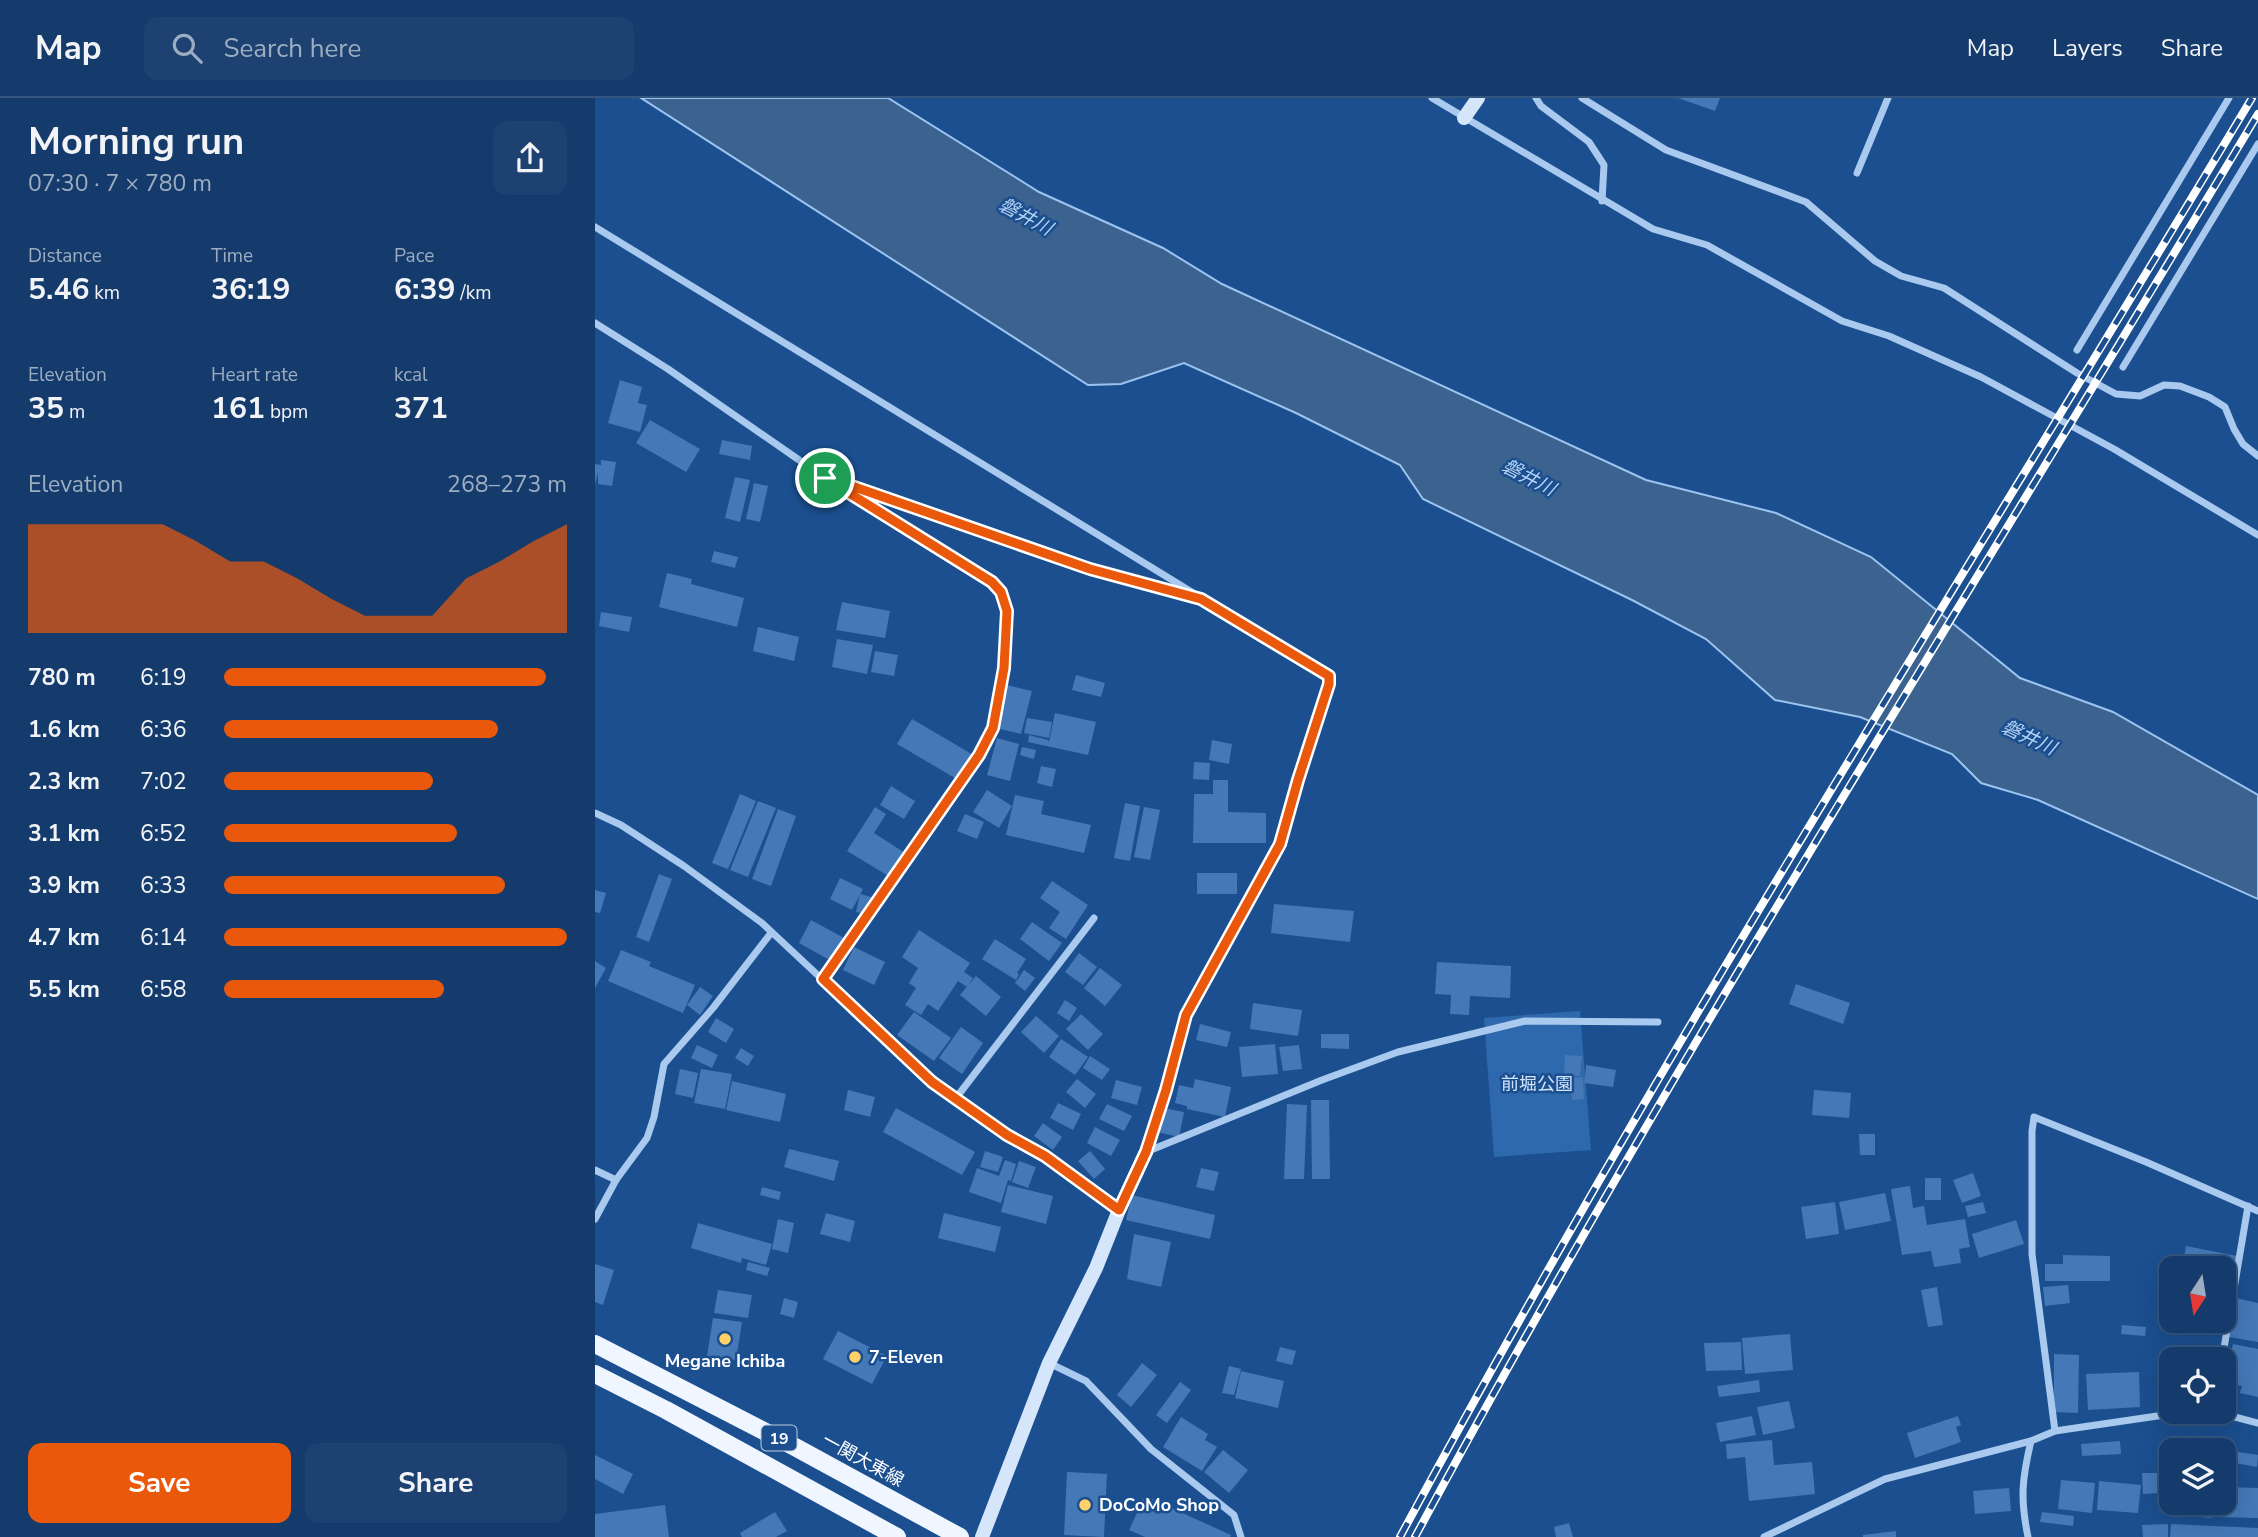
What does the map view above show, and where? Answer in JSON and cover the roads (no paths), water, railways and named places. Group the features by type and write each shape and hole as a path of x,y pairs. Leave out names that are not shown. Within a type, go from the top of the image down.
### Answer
{"main road":[{"name":"一関大東線","path":"595,1344 795,1447 960,1537"},
{"name":"19","path":"595,1374 897,1537"}],"street":[{"path":"1432,98 1653,229 1707,245 1842,321 1889,336 1981,377 2114,449 2258,535"},
{"path":"1464,118 1477,98"},
{"path":"1536,98 1541,106 1589,142 1604,165 1602,201"},
{"path":"1582,98 1666,150 1806,202 1875,261 1901,276 1944,288 2077,373 2116,394 2140,396 2164,386 2181,386 2209,397 2225,407 2243,444 2258,456"},
{"path":"1857,173 1888,98"},
{"path":"2077,350 2229,98"},
{"path":"2123,367 2258,144"},
{"path":"595,227 1329,676 1329,684 1280,844 1186,1015 1146,1152 1096,1268 1049,1363 982,1537"},
{"path":"595,323 668,369 825,478 992,582 1001,592 1007,611 1002,680 993,728 979,755 823,979"},
{"path":"825,478 1090,569 1201,599"},
{"path":"595,813 621,825 684,866 762,923 932,1082 1007,1135 1045,1156 1119,1210"},
{"path":"956,1098 1094,918"},
{"path":"595,1219 616,1180 647,1138 654,1117 664,1064 713,1008 771,933"},
{"path":"1146,1152 1398,1052 1525,1021 1658,1022"},
{"path":"2055,1431 2032,1254 2034,1118 2146,1162 2258,1211"},
{"path":"595,1170 616,1180"},
{"path":"2224,1347 2248,1206"},
{"path":"1049,1363 1086,1381 1151,1449 1234,1516 1241,1537"},
{"path":"1764,1537 1885,1479 2031,1441 2055,1431 2159,1416"},
{"path":"2236,1417 2258,1423"},
{"path":"2028,1537 2022,1503 2022,1483 2031,1441"}],"water":[{"name":"磐井川","path":"641,98 888,98 1039,192 1163,248 1222,284 1646,480 1776,513 1871,557 2020,678 2113,712 2258,795 2258,899 2038,800 1981,783 1952,754 1860,717 1775,700 1706,639 1632,600 1423,499 1400,465 1296,413 1184,363 1121,384 1088,385"}],"railway":[{"path":"1400,1537 1604,1172 1710,992 2252,98"},
{"path":"1415,1537 1617,1176 1722,998 2258,114"}],"place":[{"name":"Megane Ichiba","path":"725,1339"},
{"name":"7-Eleven","path":"855,1357"},
{"name":"DoCoMo Shop","path":"1085,1505"}],"park label":[{"name":"前堀公園","path":"1537,1084"}]}
